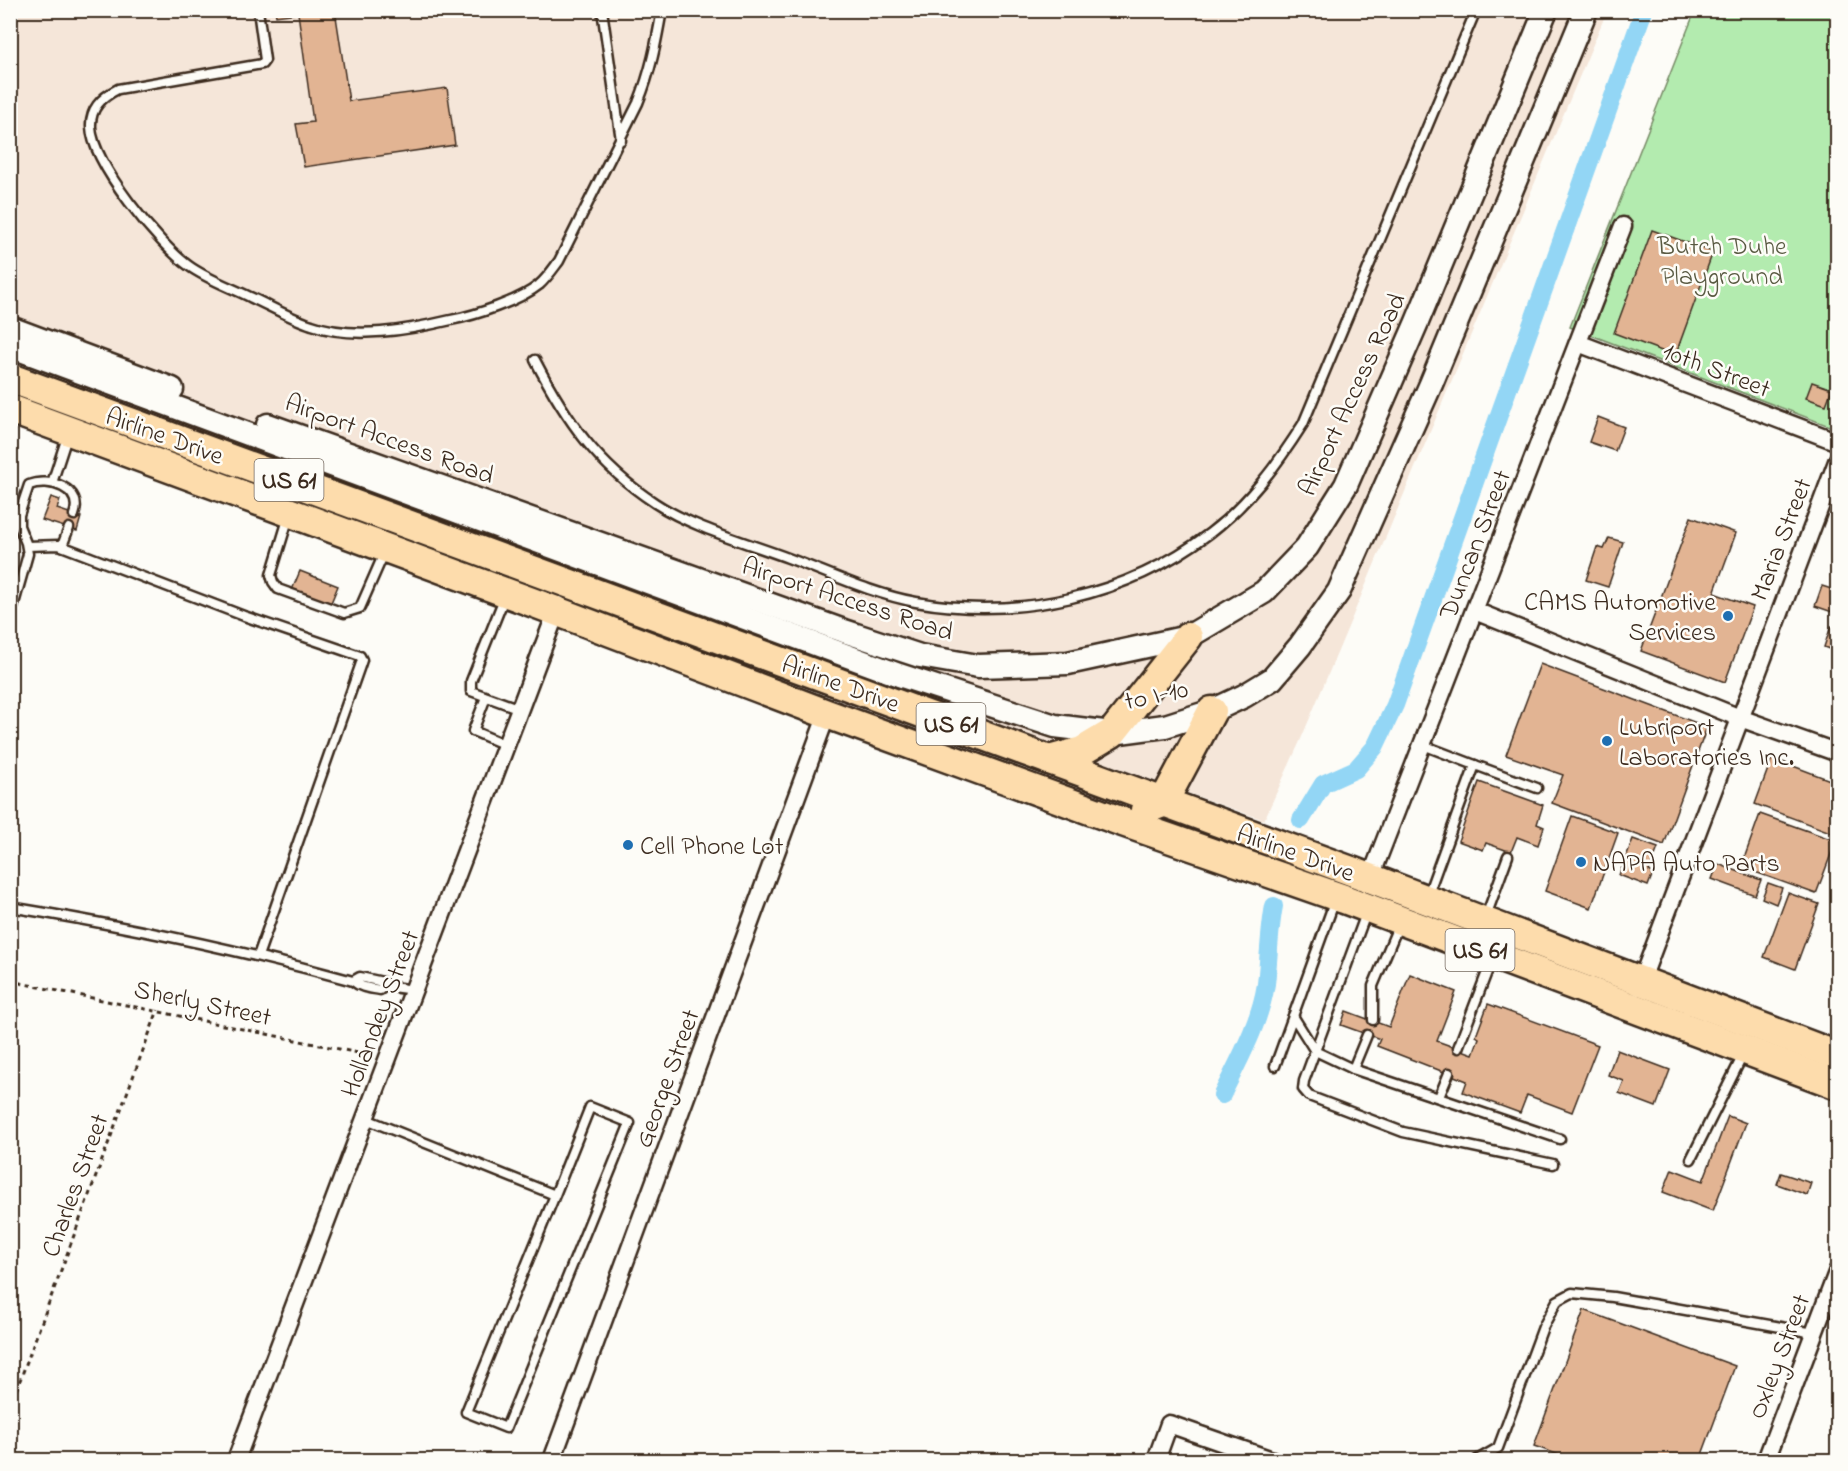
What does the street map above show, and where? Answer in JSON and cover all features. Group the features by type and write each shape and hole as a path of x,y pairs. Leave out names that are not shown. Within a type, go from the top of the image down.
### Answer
{"highway":[{"name":"Airline Drive","path":"10,378 1484,922 1636,994 1746,1050 1838,1085"},
{"name":"Airline Drive","path":"11,410 506,592 827,714 1120,821 1336,896 1494,956 1636,994 1838,1056"},
{"path":"1049,760 1082,751 1112,733 1188,637"},
{"path":"1120,821 1163,803 1212,711"},
{"path":"1188,757 1192,780 1199,800 1231,828"}],"street":[{"name":"Airport Access Road","path":"10,328 236,413 832,627 920,656 978,666 1068,663 1188,637 1264,592 1307,547 1346,485 1417,322 1546,10"},
{"path":"1212,711 1244,696 1272,679 1300,646 1339,591 1431,384 1586,10"},
{"name":"Duncan Street","path":"1370,879 1623,226"},
{"name":"10th Street","path":"1578,343 1838,442"},
{"name":"Airport Access Road","path":"10,346 899,675 1055,726 1112,733"},
{"name":"Maria Street","path":"1636,994 1838,459"},
{"name":"Hollandey Street","path":"236,1461 389,1060 567,582"},
{"path":"1475,611 1740,718 1838,753"},
{"name":"to I-10","path":"1112,733 1166,726 1212,711"},
{"name":"George Street","path":"552,1461 827,714"},
{"name":"Oxley Street","path":"1766,1461 1838,1270"},
{"path":"1156,1461 1169,1424 1272,1461"}],"lane":[{"path":"258,10 266,60 262,64 118,89 105,95 93,114 92,133 99,155 127,200 160,239 188,266 313,326 345,332 378,333 417,328 484,311 538,286 560,261 621,140 649,77 662,10"},
{"path":"602,10 621,140"},
{"path":"535,360 565,416 585,442 606,463 631,486 657,505 702,526 864,586 912,601 955,608 1013,608 1055,602 1117,585 1171,559 1211,532 1250,495 1280,460 1297,433 1328,367 1476,10"},
{"path":"52,483 69,431"},
{"path":"10,618 28,554 19,526 19,514 29,485 52,483 72,493 76,502 74,515"},
{"path":"290,513 271,575 278,589 344,613 360,608 386,548"},
{"path":"62,546 69,528"},
{"path":"27,546 62,546 244,616 360,656 362,660 258,956"},
{"path":"506,592 471,681 471,691 520,709"},
{"path":"486,697 473,731 506,744"},
{"path":"1423,745 1537,788"},
{"path":"1425,900 1475,765"},
{"path":"1484,922 1508,856"},
{"path":"1275,1066 1336,896"},
{"path":"10,907 85,919 258,956 353,981 360,977 383,982 385,986 414,991"},
{"path":"1368,908 1303,1089 1309,1096 1403,1132 1553,1164"},
{"path":"1373,1020 1373,986 1400,920"},
{"path":"1458,1048 1494,956"},
{"path":"1293,1016 1315,1051 1353,1069 1560,1139"},
{"path":"1353,1069 1367,1035"},
{"path":"1691,1159 1746,1050"},
{"path":"1439,1097 1449,1073"},
{"path":"590,1107 630,1124 506,1428 466,1412 555,1195 590,1107"},
{"path":"366,1119 555,1195"},
{"path":"1477,1461 1498,1448 1543,1327 1557,1301 1572,1293 1613,1297 1814,1333"}],"path":[{"name":"Sherly Street","path":"10,981 158,1010 389,1060"},
{"name":"Charles Street","path":"10,1407 158,1010"}],"shaded area":[{"path":"10,11 1607,11 1301,739 1264,820 1048,743 11,358"}],"green space":[{"name":"Butch Duhe Playground","path":"1695,11 1837,11 1837,429 1570,327"}],"building":[{"path":"275,10 335,10 349,101 447,88 455,145 304,167 296,124 313,122 298,13 276,16"},
{"path":"1652,230 1713,252 1675,356 1614,333"},
{"path":"1812,382 1832,389 1826,405 1806,398"},
{"path":"1598,417 1624,427 1615,451 1589,442"},
{"path":"51,497 60,500 57,509 81,517 77,531 42,520"},
{"path":"1691,517 1736,533 1714,593 1753,607 1725,682 1641,651"},
{"path":"1609,538 1623,542 1608,587 1586,580 1597,547 1604,549"},
{"path":"300,571 338,586 330,605 292,590"},
{"path":"1822,586 1838,591 1838,614 1815,606"},
{"path":"1831,626 1838,629 1838,662 1833,661 1837,652 1824,647"},
{"name":"Lubriport Laboratories Inc.","path":"1540,664 1707,727 1664,845 1552,803 1563,775 1506,755"},
{"path":"1772,758 1838,783 1838,835 1755,804"},
{"path":"1479,782 1543,805 1537,824 1544,827 1538,845 1517,837 1511,852 1486,843 1483,850 1458,841"},
{"path":"1760,814 1836,841 1816,894 1741,867"},
{"name":"NAPA Auto Parts","path":"1572,816 1618,833 1591,908 1545,891"},
{"path":"1633,839 1658,848 1649,871 1653,873 1648,886 1619,875"},
{"path":"1718,864 1761,880 1755,895 1712,879"},
{"path":"1768,883 1782,888 1776,904 1762,898"},
{"path":"1788,893 1819,904 1795,969 1764,957"},
{"path":"1410,974 1456,992 1437,1041 1473,1054 1479,1038 1476,1036 1488,1004 1598,1045 1572,1112 1527,1095 1520,1113 1463,1092 1467,1081 1377,1046 1380,1039 1341,1025 1346,1011 1389,1027"},
{"path":"1617,1050 1670,1070 1656,1107 1619,1093 1624,1081 1608,1075"},
{"path":"1728,1116 1746,1123 1713,1211 1663,1192 1672,1169 1703,1181"},
{"path":"1781,1173 1811,1183 1807,1195 1777,1184"},
{"path":"1584,1310 1735,1366 1700,1460 1573,1460 1534,1446"},
{"path":"1834,1357 1838,1357 1838,1397 1831,1397"}],"waterway":[{"path":"1301,820 1323,784 1356,769 1375,747 1395,705 1644,10"},
{"path":"1222,1095 1248,1041 1263,999 1274,906"}],"place":[{"name":"CAMS Automotive Services","path":"1728,616"},
{"name":"Lubriport Laboratories Inc.","path":"1607,741"},
{"name":"Cell Phone Lot","path":"628,845"},
{"name":"NAPA Auto Parts","path":"1581,862"}]}
